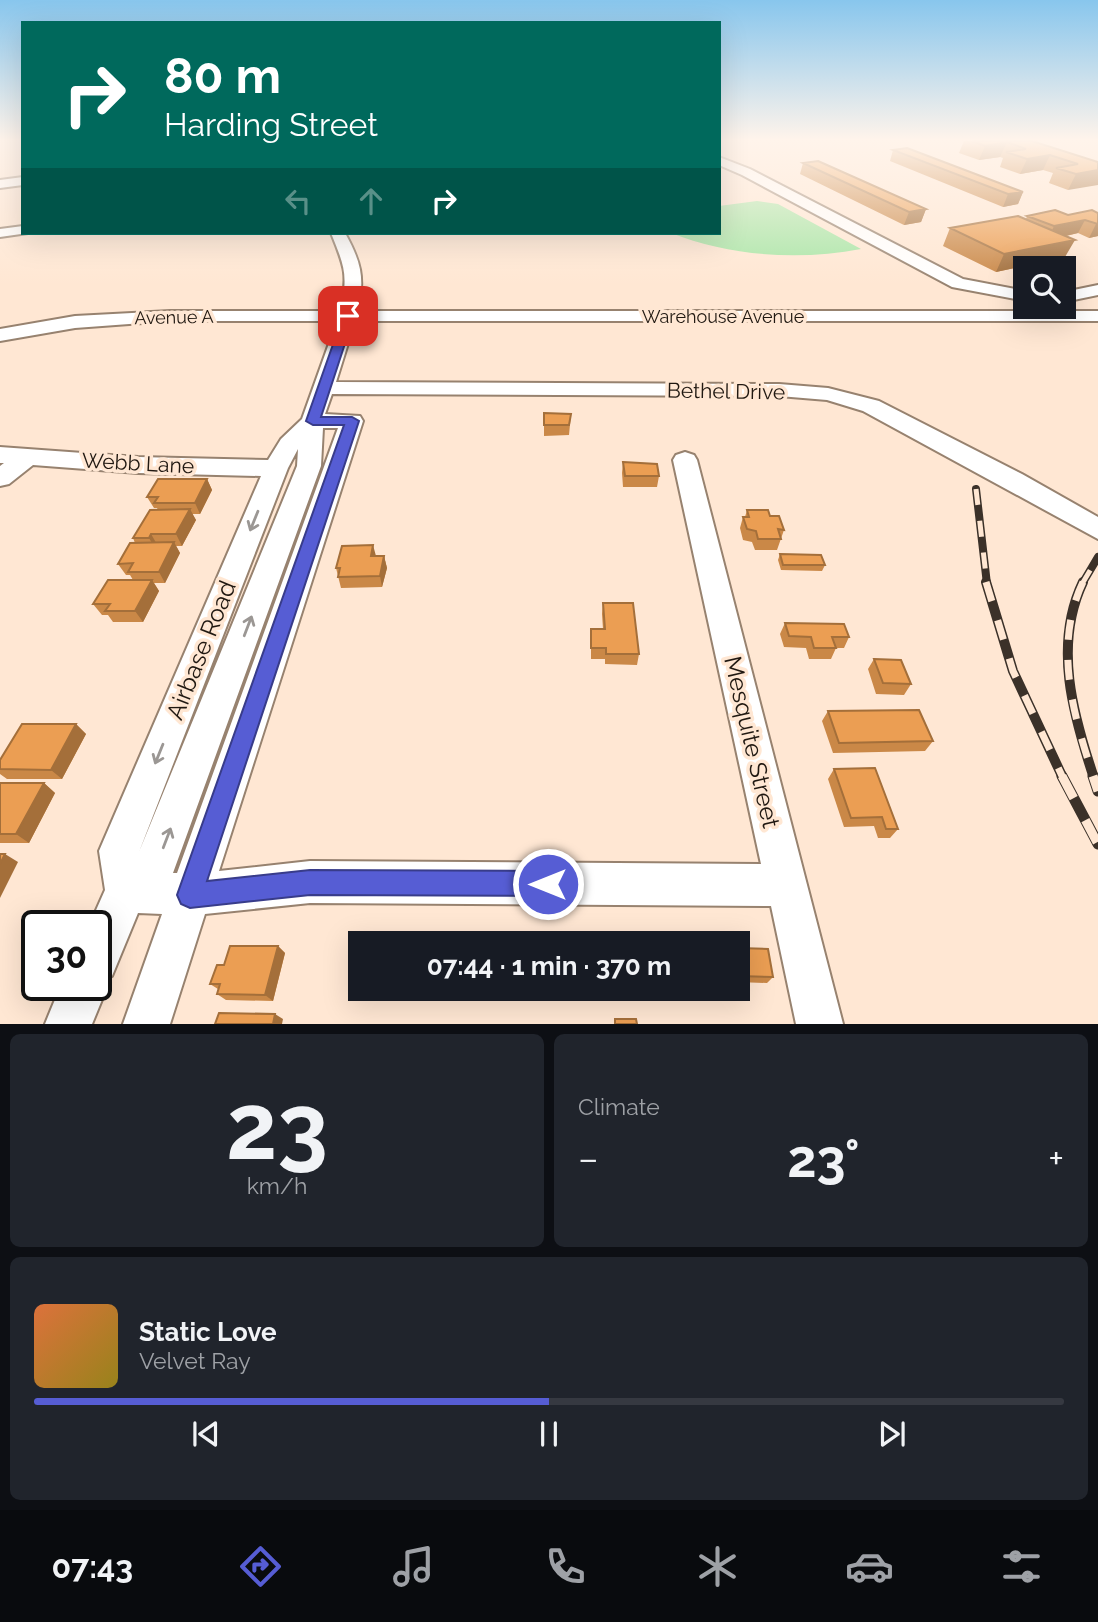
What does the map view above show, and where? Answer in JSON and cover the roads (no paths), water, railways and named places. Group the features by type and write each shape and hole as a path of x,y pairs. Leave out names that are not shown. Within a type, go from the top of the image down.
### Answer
{"street":[{"path":"778,189 958,283 1013,294"},
{"path":"0,233 21,230"},
{"name":"Airbase Road","path":"112,924 127,891 157,863 309,466 313,421 348,316 354,289 352,261 339,235"},
{"path":"1076,295 1098,290"},
{"name":"Warehouse Avenue","path":"348,316 1098,316"},
{"name":"Avenue A","path":"0,335 75,322 125,318 348,316"},
{"name":"Bethel Drive","path":"322,388 779,390 828,394 871,406 906,423 1098,529"},
{"path":"146,1024 352,421 313,421"},
{"name":"Airbase Road","path":"127,891 119,851 276,468 289,444 313,421"},
{"name":"Webb Lane","path":"0,455 138,465 276,468"},
{"path":"0,478 27,458"},
{"name":"Mesquite Street","path":"685,460 820,1024"},
{"path":"127,891 190,895 310,882 786,885"},
{"path":"68,1024 78,1001"}],"railway":[{"path":"976,489 987,584"},
{"path":"1083,583 1098,557"},
{"path":"986,582 1013,671 1063,777"},
{"path":"1083,583 1069,630 1069,680 1079,730 1094,778"},
{"path":"1093,776 1098,791"},
{"path":"1063,777 1098,844"}]}
